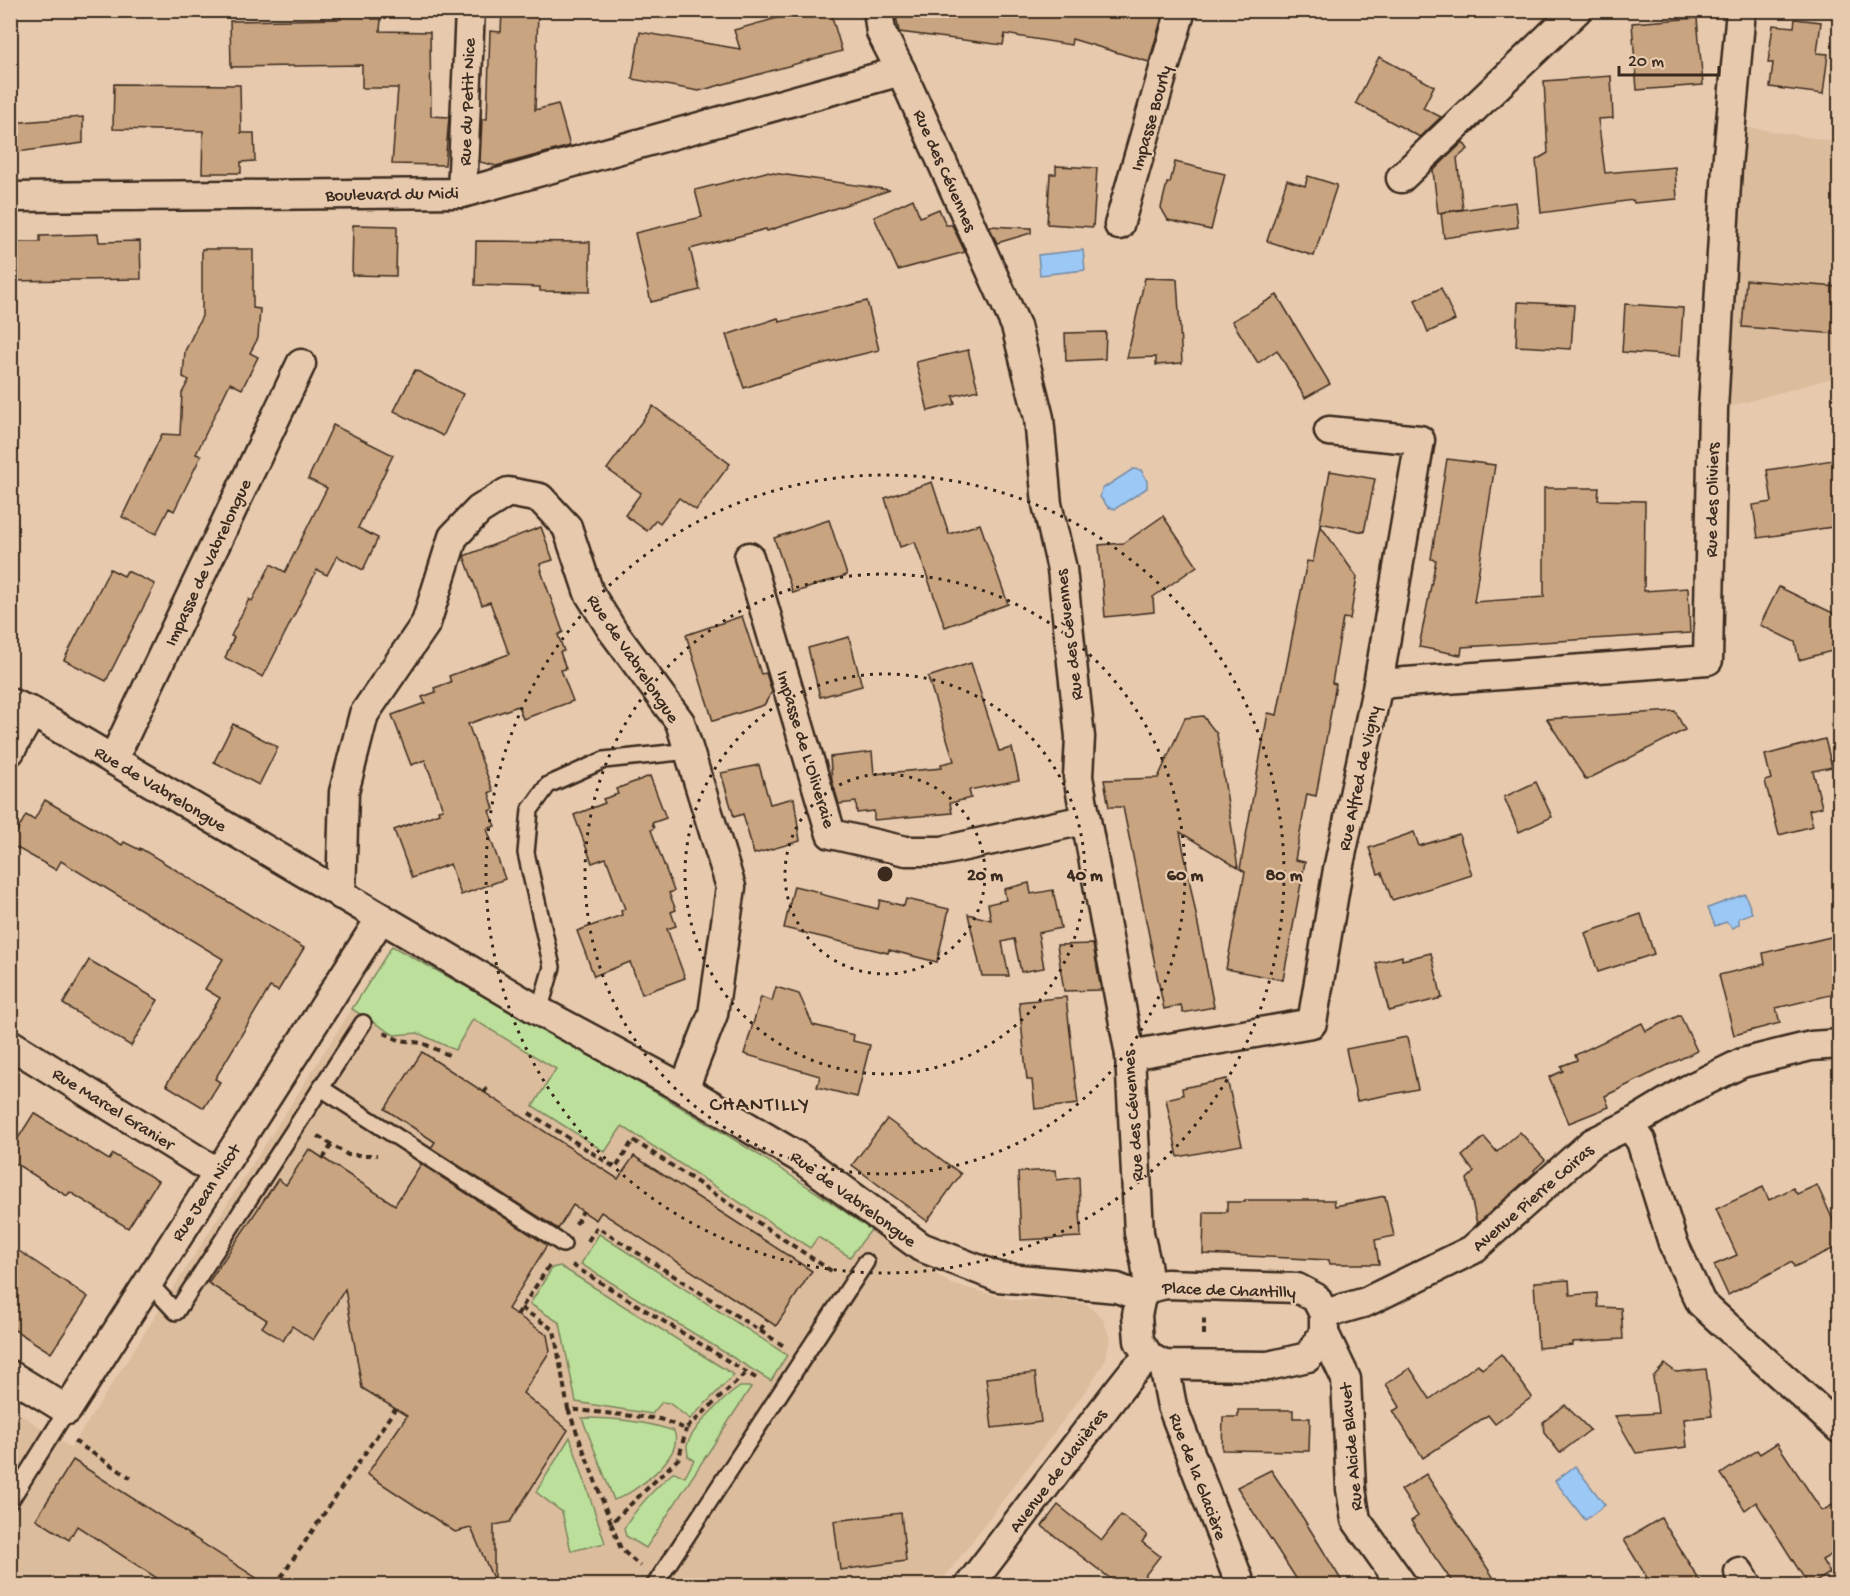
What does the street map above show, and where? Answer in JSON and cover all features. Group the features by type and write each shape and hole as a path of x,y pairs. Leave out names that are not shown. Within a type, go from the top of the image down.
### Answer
{"street":[{"name":"Rue du Petit Nice","path":"462,193 470,10"},
{"name":"Rue des Cévennes","path":"878,10 881,32 901,71 1016,326 1039,418 1047,504 1063,580 1080,737 1078,777 1084,820 1130,1055 1139,1233 1146,1264 1145,1293"},
{"name":"Impasse Bourly","path":"1119,225 1181,10"},
{"path":"1401,178 1577,10"},
{"name":"Rue des Oliviers","path":"1378,684 1708,660 1713,409 1727,167 1741,10"},
{"name":"Boulevard du Midi","path":"10,197 462,193 901,71"},
{"name":"Impasse de Vabrelongue","path":"113,760 301,364"},
{"name":"Rue Alfred de Vigny","path":"1130,1055 1312,1023 1338,869 1378,684 1420,440 1329,431"},
{"name":"Rue de Vabrelongue","path":"341,895 344,792 363,714 426,623 453,537 479,510 508,492 540,498 567,527 589,593 612,630 680,722 731,886 713,1014 684,1089"},
{"name":"Impasse de L'Oliveraie","path":"749,557 831,834 906,851 942,851 1084,820"},
{"path":"10,751 21,708"},
{"name":"Rue de Vabrelongue","path":"21,708 539,1011 684,1089 800,1158 921,1247 998,1277 1117,1288 1145,1293"},
{"name":"Rue Jean Nicot","path":"68,1410 381,918"},
{"name":"Rue Marcel Granier","path":"10,1044 218,1173"},
{"name":"Avenue Pierre Coiras","path":"1324,1324 1472,1250 1592,1143 1629,1125 1689,1089 1742,1063 1811,1046 1839,1044"},
{"path":"1629,1125 1641,1141 1673,1243 1701,1303 1839,1429"},
{"name":"Place de Chantilly","path":"1157,1361 1138,1341 1137,1315 1145,1293 1166,1284 1297,1288 1316,1298 1324,1324"},
{"path":"1157,1361 1203,1365 1268,1366 1308,1357 1324,1324"},
{"name":"Rue Alcide Blavet","path":"1324,1324 1346,1379 1351,1489 1356,1520 1403,1586"},
{"name":"Avenue de Clavières","path":"969,1586 1132,1373 1157,1361"},
{"name":"Rue de la Glacière","path":"1157,1361 1241,1586"},
{"path":"10,1375 68,1410"}],"lane":[{"path":"539,1011 552,967 526,853 531,810 548,785 604,760 689,751"},
{"path":"148,1282 176,1312 363,1023"},
{"path":"321,1088 563,1244"},
{"path":"656,1583 866,1262"},
{"path":"10,1501 68,1410"}],"path":[{"path":"363,1023 399,1040 422,1043 451,1056"},
{"path":"484,1093 487,1088"},
{"path":"529,1113 616,1168 633,1140 851,1283"},
{"path":"298,1123 348,1155 393,1154 429,1158"},
{"path":"323,1159 332,1144"},
{"path":"585,1246 597,1227 803,1357"},
{"path":"573,1265 579,1256"},
{"path":"564,1260 780,1392"},
{"path":"1203,1365 1205,1285"},
{"path":"521,1308 554,1330 568,1409 621,1549 656,1583"},
{"path":"760,1330 767,1320"},
{"path":"611,1523 679,1458 686,1429 746,1373"},
{"path":"275,1586 395,1409"},
{"path":"568,1409 660,1419 686,1429"},
{"path":"72,1439 131,1478"},
{"path":"23,1586 31,1580"}],"shaded area":[{"path":"1746,127 1839,142 1839,376 1725,408"},
{"path":"392,946 660,1094 758,1153 951,1284 1014,1300 1059,1300 1087,1304 1103,1319 1110,1339 1105,1361 1089,1386 939,1585 11,1585 10,1407 71,1448"}],"green space":[{"path":"392,946 696,1116 814,1190 871,1230 850,1257 818,1237 810,1248 622,1126 605,1152 533,1106 556,1069 473,1019 455,1050 418,1033 394,1035 352,1009"},
{"path":"599,1234 787,1355 771,1381 581,1264"},
{"path":"560,1266 734,1375 690,1419 669,1403 662,1402 652,1414 576,1402 560,1323 530,1304 552,1268"},
{"path":"740,1387 751,1387 646,1548 626,1536 624,1529 640,1505 653,1491 674,1472 685,1477 694,1460 688,1456 687,1446 690,1439 709,1414"},
{"path":"582,1418 640,1422 674,1431 675,1441 672,1451 656,1473 633,1490 614,1500"},
{"path":"570,1437 605,1543 571,1551 562,1512 536,1492"}],"water":[{"path":"1083,250 1085,270 1040,275 1038,255"},
{"path":"1133,469 1141,470 1147,481 1147,488 1115,509 1108,507 1100,497 1102,489"},
{"path":"1745,894 1752,913 1739,918 1739,924 1733,928 1726,922 1715,926 1708,908"},
{"path":"1575,1466 1605,1505 1585,1520 1555,1481"}],"building":[{"path":"336,10 371,10 372,19 381,19 380,31 430,32 431,116 449,117 445,165 392,164 398,88 362,88 362,65 231,67 230,21 341,19"},
{"path":"502,10 538,10 535,110 558,104 570,146 496,166 480,162 482,119 487,119 490,31 501,32"},
{"path":"806,10 830,10 842,51 699,91 632,79 640,32 740,49 734,30"},
{"path":"895,10 1164,10 1149,62 1072,39 1071,45 1005,34 1003,45 899,32"},
{"path":"1697,18 1703,85 1637,90 1632,23"},
{"path":"1795,19 1821,22 1817,53 1828,54 1823,94 1770,87 1773,63 1768,63 1773,25 1794,27"},
{"path":"1379,57 1434,86 1423,108 1441,117 1420,137 1356,103"},
{"path":"1611,76 1613,118 1598,119 1605,173 1675,167 1677,199 1634,203 1633,200 1541,213 1536,160 1548,153 1544,81"},
{"path":"114,84 240,85 241,133 254,133 255,161 241,162 241,173 202,173 203,131 113,129"},
{"path":"83,117 83,143 10,153 10,123"},
{"path":"1463,142 1468,149 1457,158 1463,209 1438,213 1433,171"},
{"path":"1175,162 1225,174 1211,230 1168,220 1161,208"},
{"path":"1056,166 1097,168 1093,227 1047,224 1050,174 1056,174"},
{"path":"766,172 890,190 767,231 766,229 690,249 700,290 651,302 635,233 702,217 695,190"},
{"path":"1308,176 1337,185 1314,256 1267,241 1287,180 1305,186"},
{"path":"913,199 920,217 939,209 946,225 952,225 965,252 898,270 874,217"},
{"path":"1515,202 1518,227 1444,238 1441,213"},
{"path":"353,225 397,226 396,276 352,275"},
{"path":"989,226 1031,228 1031,233 997,243"},
{"path":"98,234 99,242 140,241 141,279 10,281 10,242 40,242 40,236"},
{"path":"476,241 590,242 590,292 540,291 540,287 475,285"},
{"path":"202,249 253,249 253,308 260,309 258,338 250,353 258,357 242,389 230,383 196,454 201,456 174,511 169,508 156,534 122,517 162,434 180,435 182,393 189,380 183,377 185,351 202,316"},
{"path":"1145,278 1177,279 1182,363 1156,365 1156,357 1127,358"},
{"path":"1746,280 1839,287 1839,334 1742,327"},
{"path":"1441,288 1455,320 1428,332 1415,300"},
{"path":"1277,295 1330,384 1305,398 1277,350 1258,363 1232,321"},
{"path":"867,301 879,350 805,368 744,388 726,335 778,318 780,322"},
{"path":"1518,302 1574,305 1571,349 1516,346"},
{"path":"1625,304 1683,308 1680,356 1622,352"},
{"path":"1106,332 1105,359 1066,361 1065,333"},
{"path":"968,350 978,390 953,396 955,404 928,411 916,362"},
{"path":"415,370 463,394 443,436 394,411"},
{"path":"653,406 730,464 696,510 679,498 660,523 656,520 647,531 625,515 641,493 607,469"},
{"path":"333,425 393,455 358,528 378,538 363,570 337,556 327,575 317,570 263,677 225,658 234,637 231,636 249,599 252,601 271,564 285,572 327,488 308,479"},
{"path":"1447,459 1495,465 1474,602 1544,597 1544,488 1599,488 1598,500 1645,501 1644,591 1688,588 1690,633 1462,647 1461,655 1419,647 1436,560 1431,559"},
{"path":"1833,460 1839,503 1839,526 1758,538 1753,505 1772,502 1767,470"},
{"path":"1330,471 1375,479 1364,532 1320,523"},
{"path":"932,482 949,534 980,524 1008,604 945,627 915,542 900,547 885,498"},
{"path":"1163,516 1197,566 1153,597 1154,612 1105,617 1099,545 1124,543"},
{"path":"829,520 847,575 793,593 774,538"},
{"path":"1320,525 1357,577 1350,619 1343,618 1332,683 1336,684 1316,796 1307,794 1295,860 1305,862 1283,980 1226,969 1245,872 1240,869 1268,713 1277,715 1307,561 1313,562"},
{"path":"541,527 553,560 540,564 541,571 563,632 558,635 564,651 560,652 566,669 561,670 573,701 523,719 518,706 468,724 493,791 489,793 494,809 489,811 495,826 487,829 505,879 461,895 450,864 412,878 394,830 439,813 438,810 443,809 425,760 411,765 392,715 425,703 422,697 436,692 434,688 451,682 449,676 509,654 490,602 482,605 464,556"},
{"path":"110,569 124,576 127,571 155,584 106,681 64,660"},
{"path":"1779,587 1839,616 1839,649 1799,660 1795,642 1760,625"},
{"path":"742,616 761,674 766,673 772,692 764,705 713,721 686,635"},
{"path":"849,637 862,686 820,697 808,648"},
{"path":"971,663 999,751 1012,748 1019,780 969,790 971,798 950,803 952,813 874,820 874,811 857,813 856,802 839,804 832,781 830,757 872,752 874,774 942,768 941,764 954,761 928,677"},
{"path":"1675,711 1685,730 1586,780 1547,719"},
{"path":"1203,716 1217,734 1238,868 1180,832 1214,1007 1183,1013 1181,1005 1164,1009 1123,807 1109,807 1104,780 1158,778 1185,718"},
{"path":"233,724 278,747 259,785 214,762"},
{"path":"1825,739 1832,767 1813,771 1822,807 1809,810 1813,826 1779,835 1765,781 1771,779 1765,755"},
{"path":"759,765 770,804 794,798 800,841 754,854 743,814 734,817 721,773"},
{"path":"650,776 666,818 652,823 654,828 651,830 674,891 669,893 676,910 671,912 676,926 667,929 685,978 642,994 630,962 594,976 577,931 622,915 621,911 625,909 606,858 592,863 574,815 605,803 603,799 618,794 616,789"},
{"path":"1536,782 1552,817 1519,832 1504,797"},
{"path":"45,800 122,845 124,842 140,850 140,848 304,948 278,991 270,987 215,1079 220,1082 204,1108 166,1085 220,998 205,989 223,959 61,861 56,870 10,844 26,815 34,820"},
{"path":"1414,832 1419,846 1459,834 1472,875 1392,900 1382,873 1378,874 1369,848"},
{"path":"1029,883 1031,894 1053,890 1061,928 1038,933 1044,968 1021,972 1014,939 1002,942 1009,976 982,976 968,914 991,920 988,904 1006,900 1004,889"},
{"path":"794,886 878,909 880,900 904,906 906,899 949,909 937,962 889,950 888,953 784,928"},
{"path":"1641,914 1654,954 1598,972 1585,933"},
{"path":"1839,935 1839,993 1776,1008 1780,1023 1734,1035 1719,975 1765,964 1763,953"},
{"path":"1093,944 1101,990 1064,991 1057,945"},
{"path":"1431,953 1442,998 1389,1011 1376,963 1402,956 1402,960"},
{"path":"89,960 158,1000 131,1046 63,1004"},
{"path":"776,987 799,994 813,1025 854,1035 853,1041 870,1045 857,1097 817,1087 820,1076 744,1054 761,997 772,1001"},
{"path":"1066,997 1078,1104 1035,1109 1032,1080 1027,1080 1019,1002"},
{"path":"1680,1015 1697,1051 1605,1096 1609,1107 1569,1123 1549,1077 1563,1071 1561,1066 1577,1060 1575,1055 1642,1023 1646,1031"},
{"path":"1407,1037 1418,1089 1357,1101 1346,1049"},
{"path":"422,1052 618,1179 634,1156 812,1271 776,1326 601,1212 596,1220 573,1205 558,1229 431,1148 435,1142 385,1109"},
{"path":"1227,1079 1242,1145 1178,1157 1166,1099 1183,1095 1182,1088"},
{"path":"34,1113 109,1160 113,1154 158,1181 128,1228 70,1192 67,1196 10,1160 10,1151"},
{"path":"887,1119 961,1174 927,1221 852,1165"},
{"path":"1520,1132 1545,1160 1534,1170 1535,1172 1477,1224 1467,1179 1474,1172 1462,1156 1484,1137 1497,1152"},
{"path":"309,1149 395,1205 421,1164 547,1245 508,1309 547,1335 550,1351 523,1393 568,1430 510,1522 494,1525 494,1581 471,1528 455,1532 367,1474 407,1416 362,1388 345,1289 313,1340 292,1326 283,1341 262,1327 267,1320 208,1283 278,1179 286,1185"},
{"path":"1056,1170 1057,1180 1079,1177 1081,1237 1021,1240 1018,1172"},
{"path":"1817,1185 1839,1233 1839,1246 1794,1267 1792,1262 1728,1295 1714,1265 1737,1255 1716,1209 1763,1187 1769,1200 1793,1188 1797,1194"},
{"path":"1385,1196 1394,1236 1375,1240 1379,1264 1330,1264 1329,1260 1203,1254 1204,1212 1227,1212 1227,1202 1334,1200 1335,1206"},
{"path":"10,1245 88,1297 51,1353 10,1327"},
{"path":"1569,1280 1570,1295 1597,1293 1598,1307 1621,1308 1623,1339 1573,1342 1573,1345 1538,1348 1534,1282"},
{"path":"1501,1354 1532,1397 1495,1424 1488,1415 1423,1458 1393,1411 1400,1407 1386,1384 1410,1368 1430,1399 1478,1364 1482,1369"},
{"path":"1665,1364 1676,1372 1706,1369 1712,1416 1684,1419 1687,1447 1636,1453 1615,1416 1658,1413 1653,1377"},
{"path":"1035,1373 1041,1422 992,1428 986,1378"},
{"path":"1565,1405 1590,1430 1560,1453 1544,1433 1543,1422"},
{"path":"1238,1410 1293,1410 1293,1418 1310,1418 1309,1451 1222,1450 1223,1417 1238,1417"},
{"path":"1777,1443 1822,1511 1839,1501 1839,1550 1822,1560 1830,1573 1809,1586 1756,1502 1745,1510 1721,1474 1757,1450 1760,1454"},
{"path":"73,1460 269,1586 169,1586 77,1526 69,1540 36,1519"},
{"path":"1271,1470 1345,1586 1301,1586 1237,1487"},
{"path":"1426,1474 1499,1586 1455,1586 1425,1543 1411,1521 1418,1516 1401,1490"},
{"path":"1058,1505 1102,1540 1121,1515 1147,1535 1142,1542 1160,1556 1137,1586 1120,1586 1042,1526"},
{"path":"901,1513 906,1561 840,1570 834,1521"},
{"path":"1661,1518 1703,1586 1652,1586 1624,1540"}],"district":[{"name":"CHANTILLY","path":"760,1103"}]}
